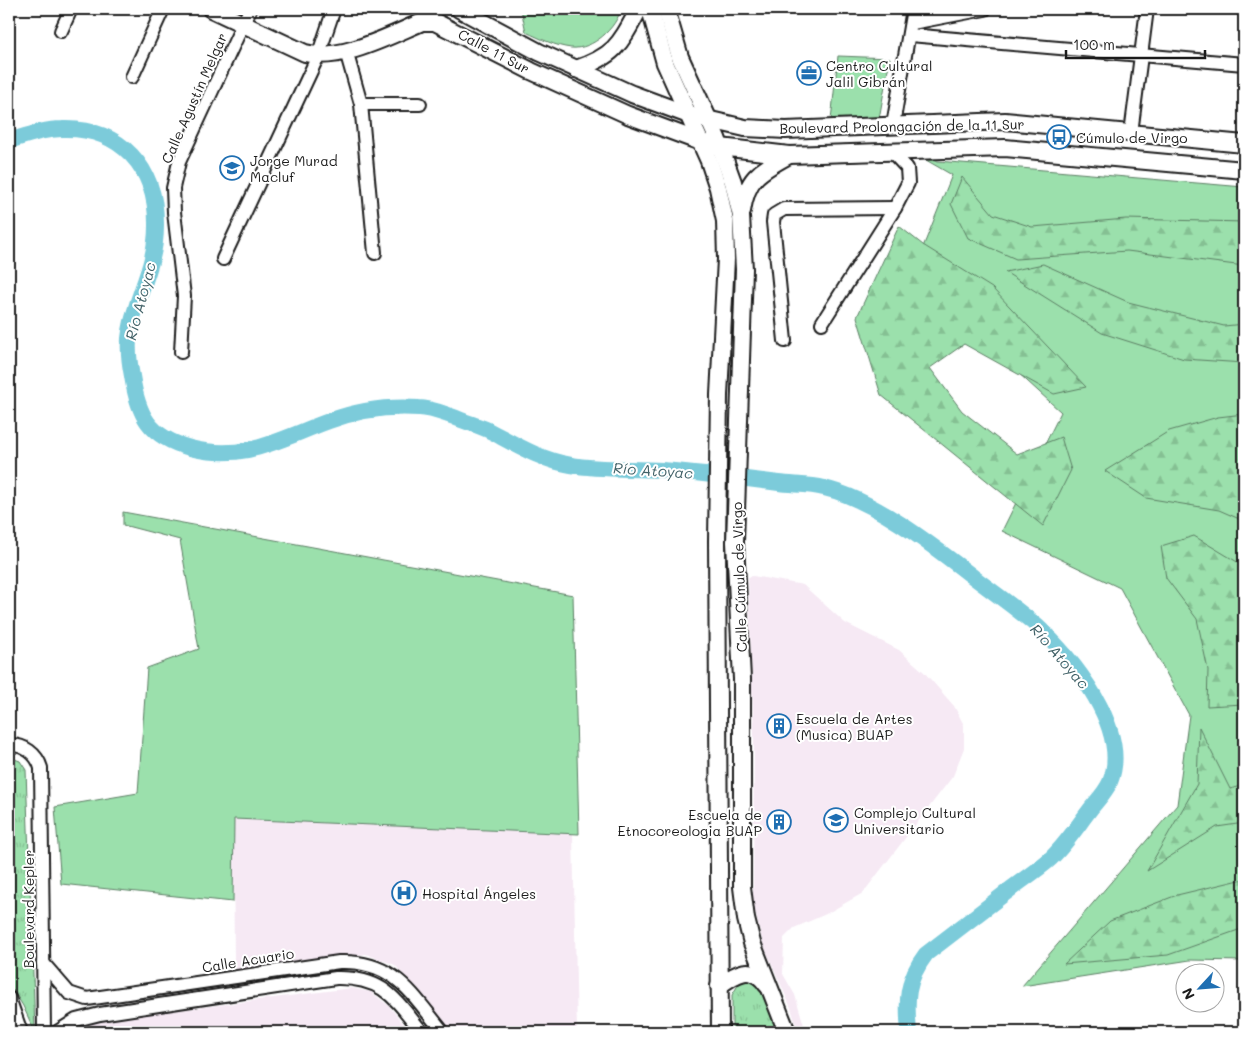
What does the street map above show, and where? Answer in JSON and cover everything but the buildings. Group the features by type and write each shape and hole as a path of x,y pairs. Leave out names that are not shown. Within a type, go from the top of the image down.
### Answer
{"main road":[{"name":"Calle 11 Sur","path":"210,9 305,53 346,51 422,22 434,22 531,71 628,114 701,142 720,147"},
{"name":"Calle 11 Sur","path":"459,9 576,69 632,94 689,115 709,120"},
{"path":"576,69 600,61 616,48 640,9"},
{"name":"Calle Cúmulo de Virgo","path":"650,9 665,63 701,142 718,188 725,221 726,259 719,395 717,541 720,1032"},
{"name":"Calle Cúmulo de Virgo","path":"666,9 680,57 709,120 733,182 741,216 744,269 735,542 742,679 742,887 746,919 752,943 775,997 787,1032"},
{"path":"628,114 632,94"},
{"name":"Boulevard Prolongación de la 11 Sur","path":"709,120 745,128 786,130 1005,121 1244,144"},
{"name":"Boulevard Prolongación de la 11 Sur","path":"720,147 788,155 1005,148 1244,170"},
{"path":"741,216 748,187 755,176 788,155"},
{"path":"719,800 733,800 735,803 742,838"},
{"path":"719,986 738,973 747,970 755,972 763,979 775,997"}],"street":[{"path":"61,32 71,9"},
{"path":"132,77 163,9"},
{"name":"Calle Agustín Melgar","path":"181,352 184,296 173,188 179,162 250,9"},
{"path":"223,259 320,52 334,9"},
{"path":"893,125 913,9"},
{"path":"911,29 985,9"},
{"path":"1131,133 1147,9"},
{"path":"911,29 1140,55 1244,64"},
{"path":"346,51 361,104 375,253"},
{"path":"361,104 420,104"},
{"path":"822,323 895,208 909,177 908,168 892,152"},
{"path":"785,340 773,222 774,215 784,209 895,208"},
{"name":"Boulevard Kepler","path":"9,745 30,751 39,762 41,768 44,1032"},
{"name":"Calle Acuario","path":"44,962 69,993 87,998 339,962 358,961 376,965 394,976 443,1032"},
{"path":"57,1032 68,1023 84,1018 336,978 355,978 375,983 394,998 422,1032"},
{"path":"185,985 189,1001"},
{"path":"9,998 21,1032"}],"shaded area":[{"name":"Complejo Cultural Universitario","path":"753,576 803,585 845,623 899,650 924,672 954,706 964,725 964,748 953,776 863,893 826,914 794,928 784,938 783,974 795,995 806,1032 798,1032 791,1008 763,944 753,903 754,738 748,577"},
{"name":"Hospital Ángeles","path":"233,819 573,832 577,1032 452,1032 395,965 366,954 234,970"},
{"path":"351,988 371,992 389,1006 410,1032 65,1032 79,1023"}],"green space":[{"path":"521,9 621,9 609,30 595,42 579,48 571,48 554,44 526,32"},
{"path":"838,56 890,58 879,119 831,120"},
{"path":"926,160 1244,187 1244,961 1190,960 1022,986 1177,805 1189,715 1120,588 1002,531 1061,412 970,329 915,267 952,175"},
{"path":"962,177 993,214 1032,227 1126,219 1244,222 1244,266 1127,251 1016,259 968,238 951,204"},
{"path":"899,226 923,245 992,288 1086,387 1054,394 964,344 930,368 962,411 1017,454 1061,437 1071,470 1043,526 881,395 857,317"},
{"path":"1043,264 1128,302 1224,326 1244,324 1244,363 1184,359 1102,333 1005,272"},
{"path":"1244,414 1244,521 1219,510 1146,498 1105,471 1169,431 1218,417"},
{"path":"123,512 573,595 579,834 234,819 233,902 61,884 55,807 138,793 147,668 199,649 180,540 123,525"},
{"path":"1194,536 1244,566 1244,704 1207,706 1208,670 1197,619 1166,578 1161,546"},
{"path":"1199,727 1230,789 1244,785 1244,823 1217,827 1147,871 1197,784"},
{"path":"9,757 20,761 26,770 35,1032 23,1006 9,983"},
{"path":"1244,879 1244,928 1168,955 1064,964 1110,921 1177,895"},
{"path":"750,979 760,982 782,1032 732,1032 732,995 740,982"}],"waterway":[{"name":"Río Atoyac","path":"9,141 48,130 83,130 102,135 118,144 132,155 142,169 150,186 155,205 155,241 153,255 133,318 129,337 129,359 142,413 155,431 164,438 190,448 210,452 228,452 262,447 351,414 385,408 423,408 441,412 488,430 518,446 560,463 594,468 677,471 819,487 862,502 901,524 1013,606 1037,626 1067,657 1095,697 1106,719 1113,741 1114,762 1110,782 1070,837 1048,861 926,954 914,973 909,991 909,1032"}],"place":[{"name":"Centro Cultural Jalil Gibrán","path":"809,73"},
{"name":"Cúmulo de Virgo","path":"1059,137"},
{"name":"Jorge Murad Macluf","path":"232,168"},
{"name":"Escuela de Artes (Musica) BUAP","path":"779,726"},
{"name":"Complejo Cultural Universitario","path":"836,820"},
{"name":"Escuela de Etnocoreologia BUAP","path":"779,822"},
{"name":"Hospital Ángeles","path":"404,893"}]}
